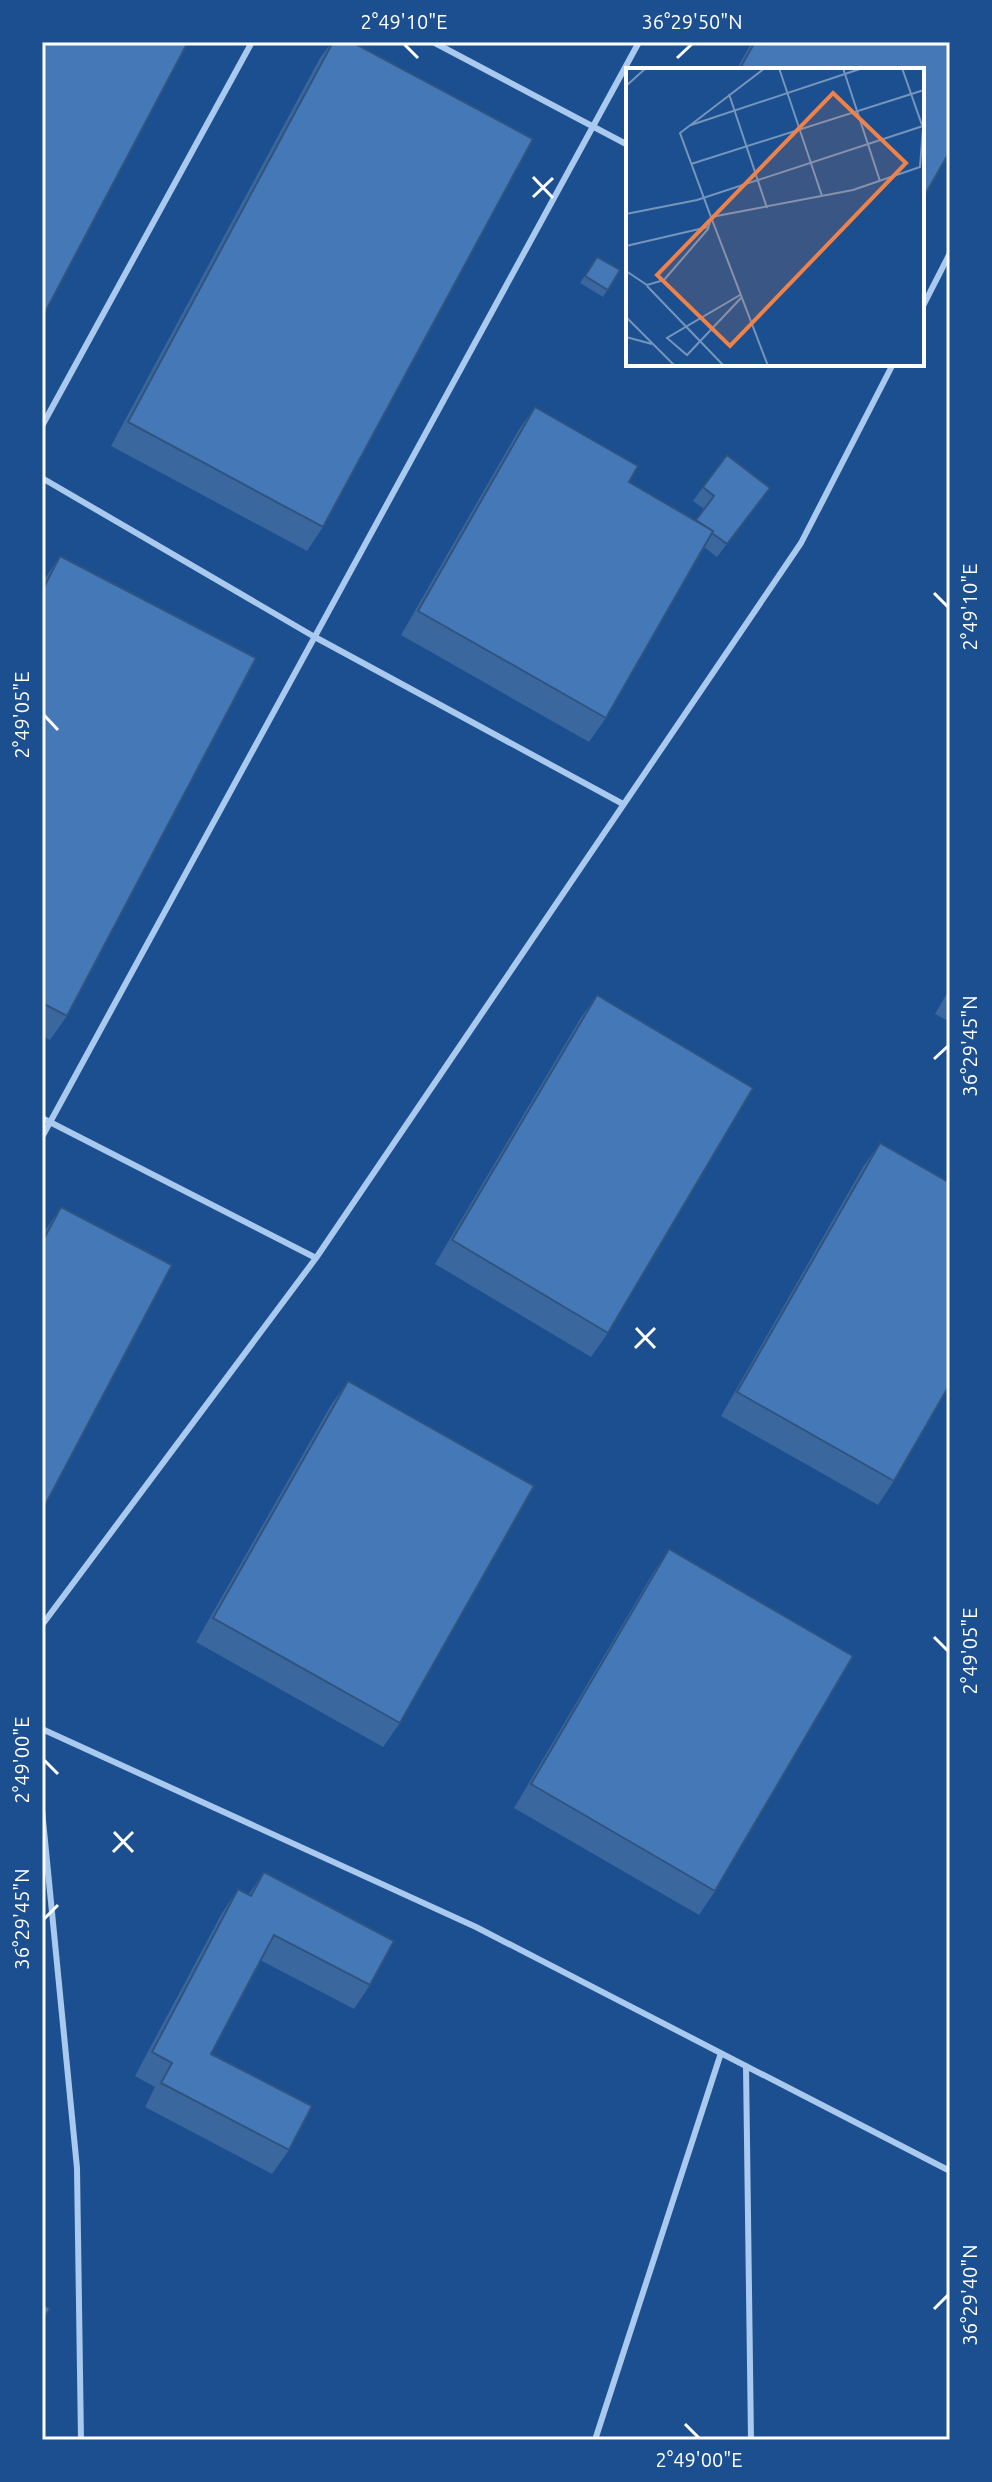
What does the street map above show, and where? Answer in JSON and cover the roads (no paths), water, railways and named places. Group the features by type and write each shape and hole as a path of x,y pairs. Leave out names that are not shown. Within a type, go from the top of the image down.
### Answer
{"lane":[{"path":"42,426 252,42"},
{"path":"433,42 626,144"},
{"path":"42,1137 46,1120 639,42"},
{"path":"924,302 950,253"},
{"path":"42,1625 316,1258 801,543 892,366"},
{"path":"42,478 313,636 623,804"},
{"path":"46,1120 316,1258"},
{"path":"42,1729 476,1927 950,2171"},
{"path":"42,1810 77,2168 81,2440"},
{"path":"595,2440 721,2053"},
{"path":"746,2066 751,2440"}]}
